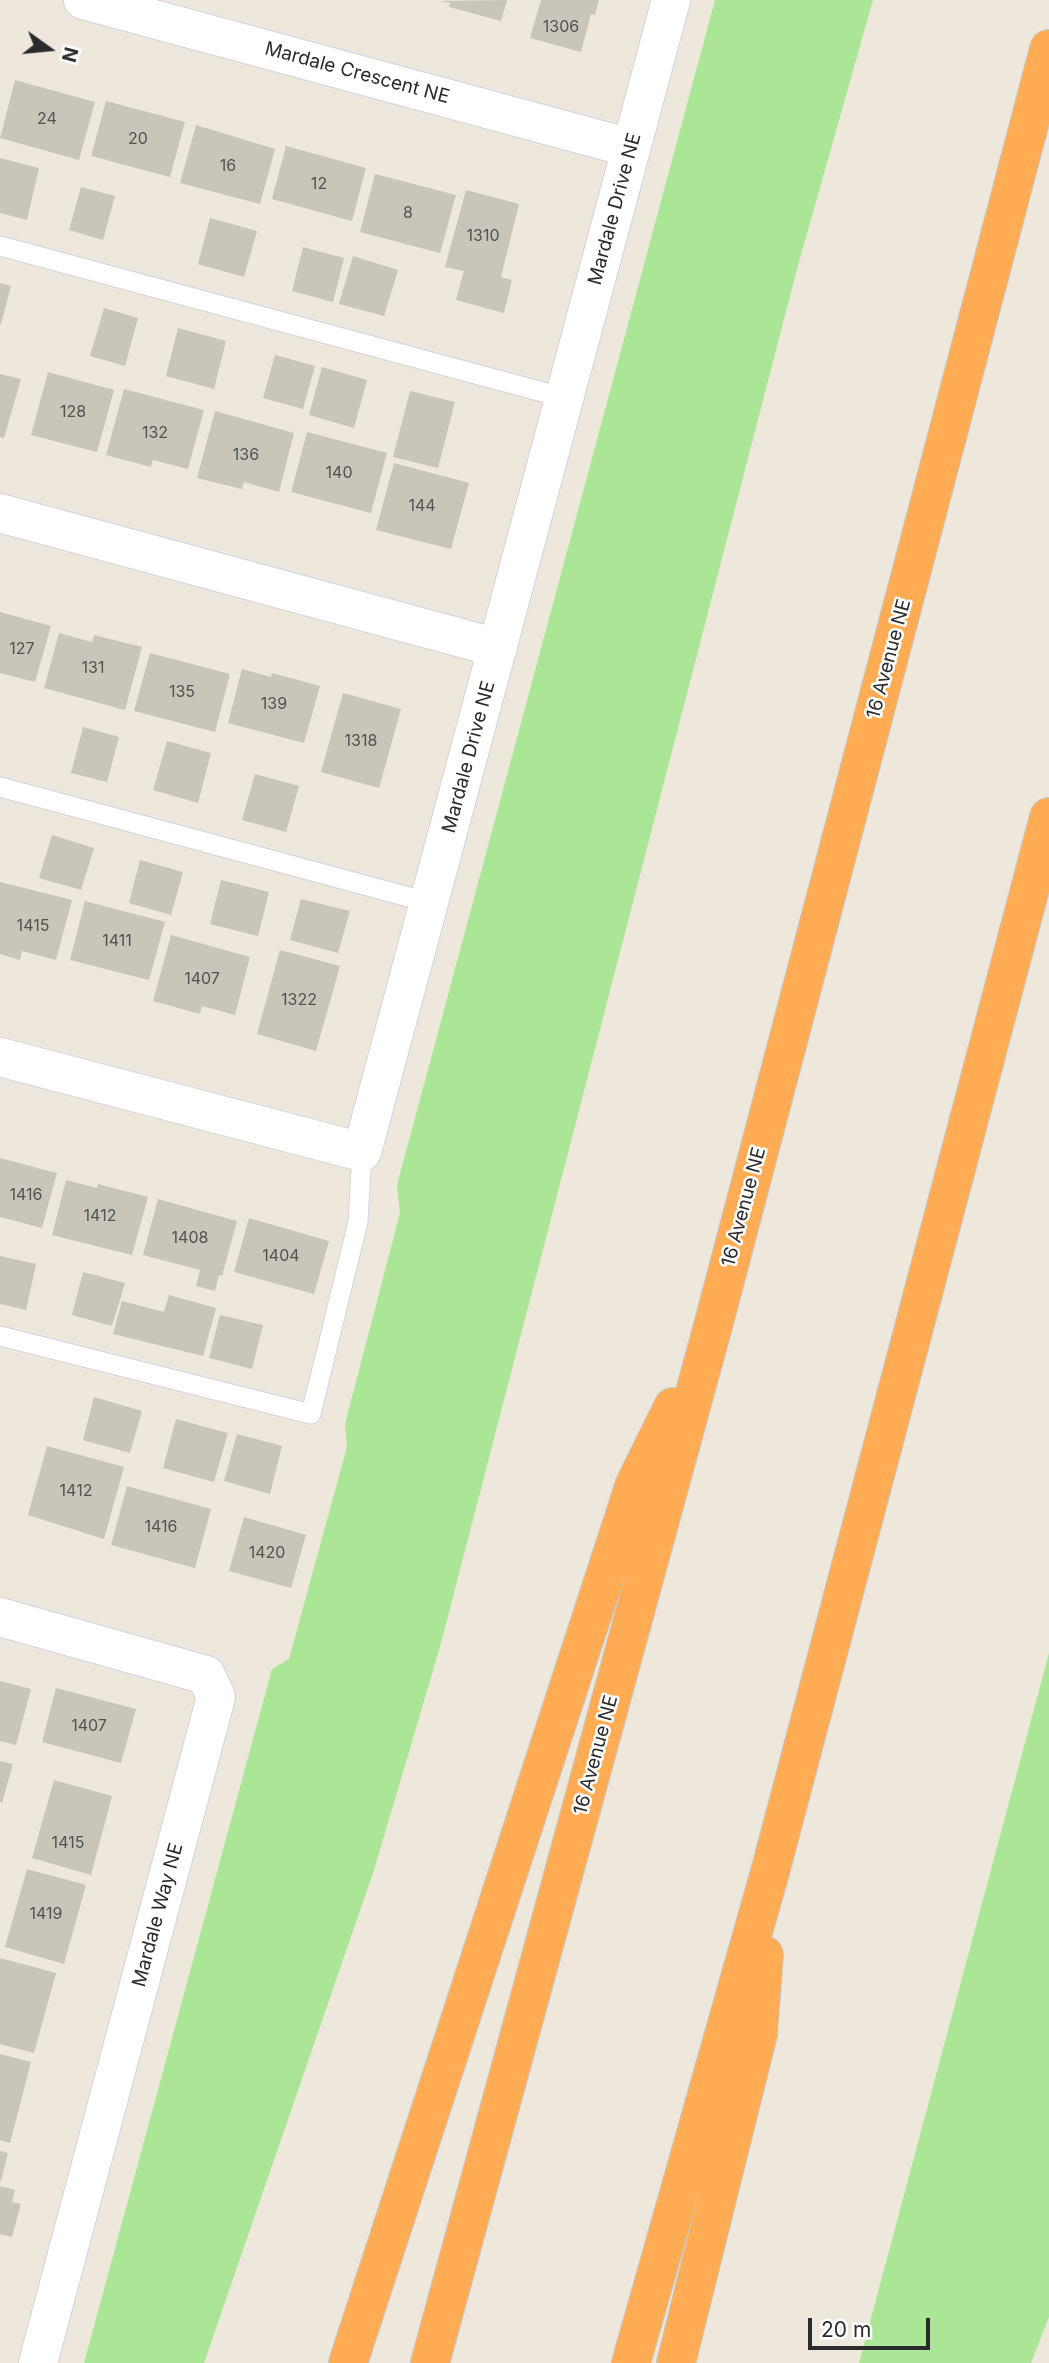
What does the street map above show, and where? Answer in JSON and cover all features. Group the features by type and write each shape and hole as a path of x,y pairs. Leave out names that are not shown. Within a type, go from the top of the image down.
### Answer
{"highway":[{"name":"16 Avenue NE","path":"430,2363 713,1326 1049,49"},
{"path":"631,2363 770,1872 1049,817"},
{"path":"348,2363 635,1484 713,1326"},
{"path":"676,2363 758,2034 770,1872"}],"street":[{"name":"Mardale Crescent NE","path":"83,0 631,148"},
{"name":"Mardale Drive NE","path":"362,1152 431,903 671,0"},
{"path":"0,513 498,648"},
{"path":"0,1057 362,1152"},
{"name":"Mardale Way NE","path":"0,1617 206,1675 216,1696 38,2363"}],"lane":[{"path":"0,246 565,398"},
{"path":"0,787 431,903"},
{"path":"0,1336 311,1414 358,1222 362,1152"}],"green space":[{"path":"715,0 873,0 797,269 440,1647 374,1870 204,2363 84,2363 272,1669 289,1659 347,1447 345,1424 400,1213 397,1185"},
{"path":"1049,1653 1049,2317 1031,2363 859,2363"}],"building":[{"path":"507,0 501,21 449,7 450,3 440,1"},
{"path":"541,0 599,0 595,15 591,14 581,52 530,38"},
{"path":"15,80 95,102 79,160 0,138"},
{"path":"106,101 185,122 170,177 91,156"},
{"path":"196,125 275,149 260,204 180,183"},
{"path":"286,146 366,168 352,221 272,199"},
{"path":"0,158 39,168 27,220 0,213"},
{"path":"375,174 456,195 440,253 360,232"},
{"path":"81,187 115,196 103,240 69,230"},
{"path":"466,190 519,204 501,277 512,280 504,313 456,300 464,271 445,267"},
{"path":"210,218 257,231 244,277 198,264"},
{"path":"303,247 344,258 333,302 292,291"},
{"path":"353,256 398,270 384,316 339,304"},
{"path":"0,283 11,286 1,324 0,324"},
{"path":"104,308 138,318 125,366 90,356"},
{"path":"178,328 226,341 214,389 166,376"},
{"path":"275,355 315,366 303,409 263,398"},
{"path":"322,367 367,380 354,428 309,415"},
{"path":"48,372 114,390 97,452 31,435"},
{"path":"0,374 21,379 4,438 0,437"},
{"path":"124,389 204,410 188,469 153,460 151,467 106,455"},
{"path":"410,391 455,402 438,468 393,457"},
{"path":"215,411 294,433 279,492 244,482 242,489 197,478"},
{"path":"307,432 387,453 371,513 291,492"},
{"path":"394,463 469,483 451,549 376,530"},
{"path":"0,612 51,626 35,682 0,673"},
{"path":"59,633 92,642 94,635 142,647 125,710 44,688"},
{"path":"150,653 230,674 215,732 134,711"},
{"path":"242,669 271,677 272,673 320,686 304,743 228,723"},
{"path":"343,693 401,709 379,788 321,772"},
{"path":"83,727 119,737 107,782 71,773"},
{"path":"167,741 211,753 198,803 153,790"},
{"path":"255,774 299,786 286,832 242,820"},
{"path":"52,835 94,848 81,890 39,878"},
{"path":"140,860 183,872 171,915 129,903"},
{"path":"221,880 269,892 258,936 210,924"},
{"path":"0,882 72,900 56,960 22,951 20,960 0,954"},
{"path":"301,899 350,911 338,953 290,940"},
{"path":"85,901 165,922 149,980 70,960"},
{"path":"171,935 250,957 235,1015 202,1006 200,1014 153,1001"},
{"path":"280,950 340,966 316,1051 257,1034"},
{"path":"0,1158 57,1173 42,1228 0,1217"},
{"path":"66,1180 97,1188 98,1184 148,1197 132,1255 52,1235"},
{"path":"158,1199 237,1221 222,1276 219,1275 215,1291 196,1286 200,1270 143,1255"},
{"path":"249,1218 329,1241 314,1294 234,1272"},
{"path":"0,1256 36,1264 26,1310 0,1304"},
{"path":"83,1272 125,1283 112,1326 72,1315"},
{"path":"169,1295 216,1308 203,1356 113,1334 122,1301 164,1312"},
{"path":"220,1315 263,1325 252,1369 209,1358"},
{"path":"94,1397 142,1411 130,1453 83,1440"},
{"path":"176,1419 228,1433 214,1482 163,1468"},
{"path":"237,1434 282,1446 270,1494 224,1481"},
{"path":"47,1446 124,1467 104,1539 28,1515"},
{"path":"127,1486 211,1509 195,1568 111,1545"},
{"path":"244,1517 306,1535 291,1588 229,1571"},
{"path":"0,1681 31,1689 16,1745 0,1741"},
{"path":"56,1688 136,1709 121,1763 42,1742"},
{"path":"0,1761 13,1764 2,1803 0,1802"},
{"path":"54,1780 112,1796 91,1875 32,1858"},
{"path":"27,1869 86,1885 64,1964 5,1947"},
{"path":"0,1958 56,1973 34,2053 0,2044"},
{"path":"0,2054 31,2062 10,2143 0,2140"},
{"path":"0,2151 8,2153 1,2181 0,2181"},
{"path":"0,2186 15,2190 12,2202 21,2204 12,2237 0,2234"}]}
